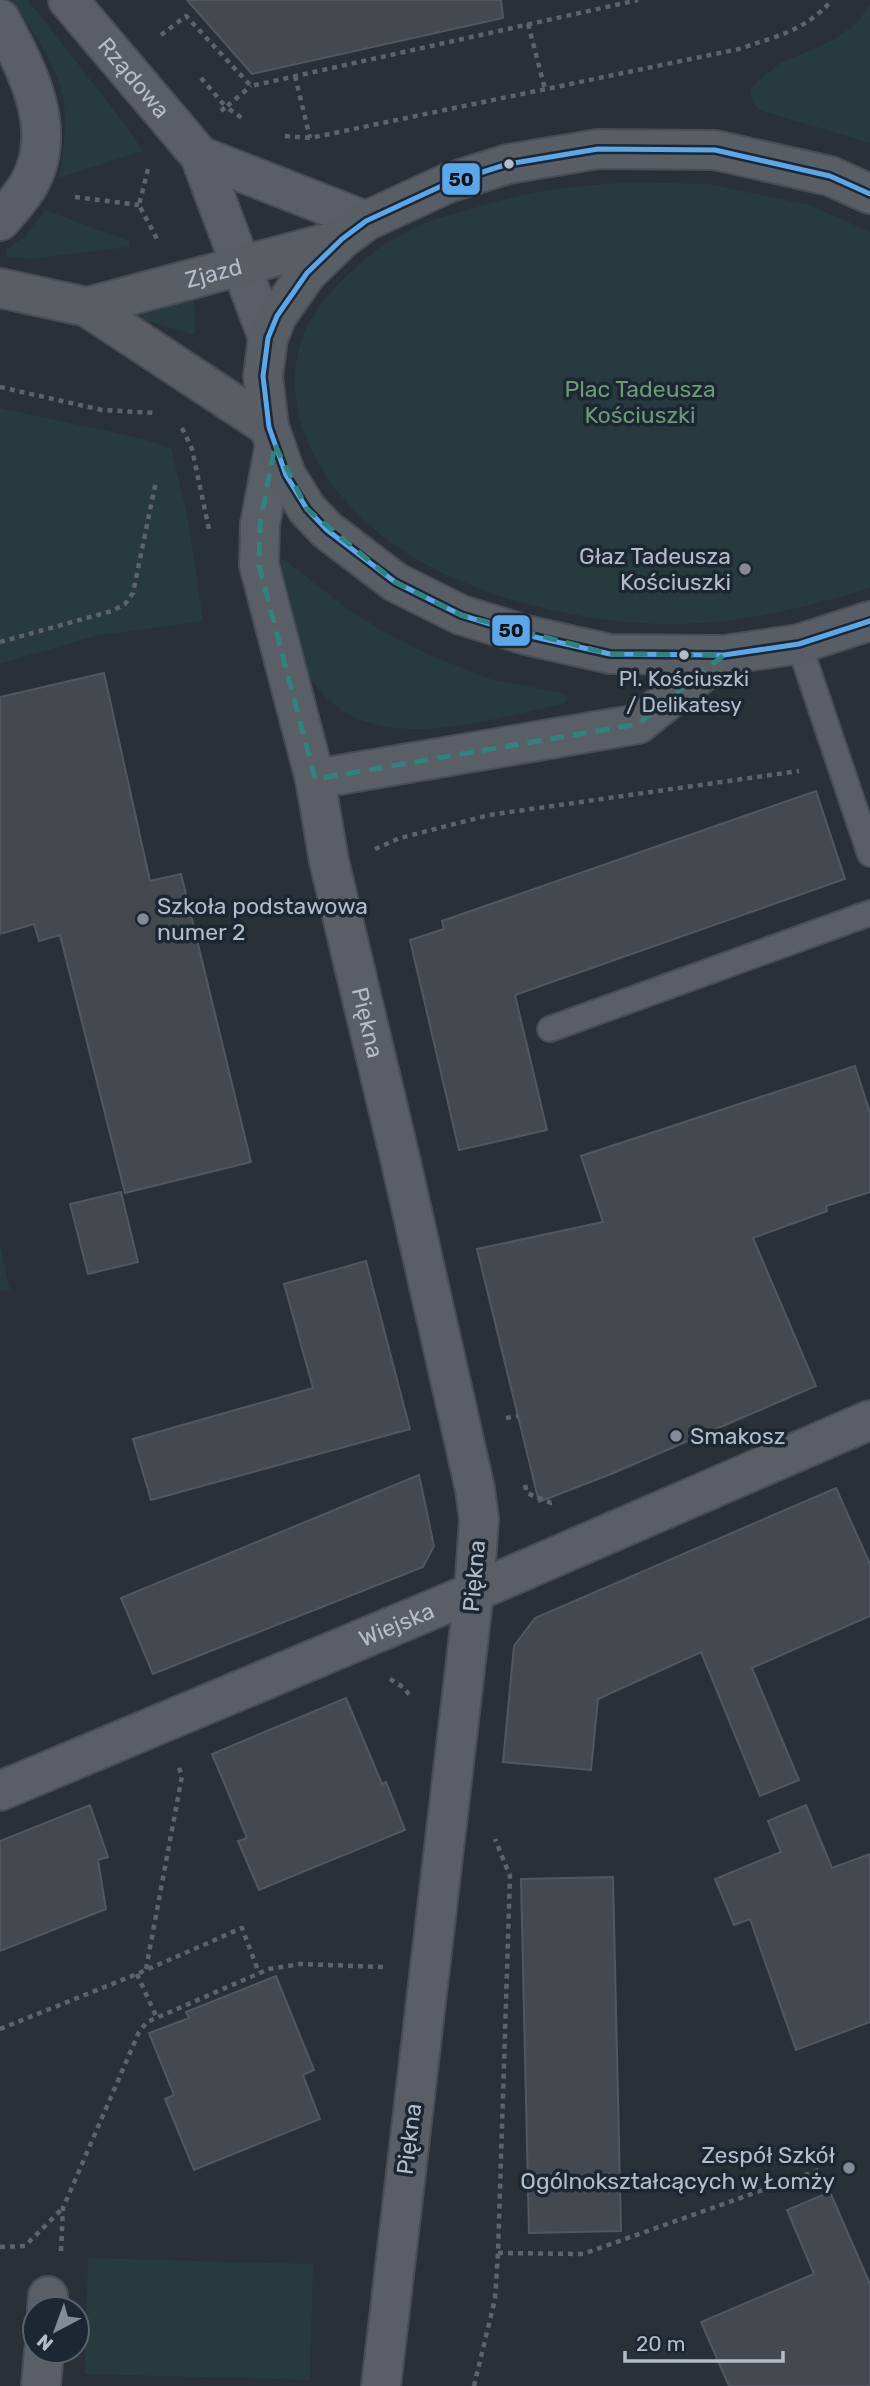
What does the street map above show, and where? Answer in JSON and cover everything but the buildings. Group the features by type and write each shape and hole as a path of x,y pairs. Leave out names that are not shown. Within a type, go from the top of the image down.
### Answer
{"main road":[{"path":"870,194 830,176 715,150 598,149 508,164 448,183 354,230 315,264 287,299 268,338 263,376 272,436 286,475 307,509 327,530 395,582 461,615 526,635 610,653 724,655 799,644 870,621"},
{"name":"Zjazd","path":"87,307 242,266 354,230"},
{"name":"Zjazd","path":"0,288 87,307 272,436"}],"street":[{"name":"Rządowa","path":"68,0 192,147 242,266 268,338"},
{"path":"0,19 24,63 42,128 41,155 29,184 0,221"},
{"name":"Rządowa","path":"192,147 354,230"},
{"name":"Piękna","path":"272,436 260,524 259,565 315,779 329,862 397,1145 475,1489 479,1520 474,1592 381,2386"},
{"path":"315,779 638,724 724,655"},
{"name":"Wiejska","path":"0,1791 474,1592 870,1420"},
{"path":"41,2386 43,2365"}],"lane":[{"path":"799,644 838,766 870,854"},
{"path":"550,1029 870,913"}],"path":[{"path":"139,205 147,170 192,147 226,107 251,86 638,0"},
{"path":"283,136 310,138 739,49 803,26 818,16 832,0"},
{"path":"161,35 186,16 251,86"},
{"path":"528,24 545,89"},
{"path":"295,76 310,138"},
{"path":"226,107 254,127"},
{"path":"0,387 102,410 159,413 166,416"},
{"path":"174,419 183,429 192,450 211,541"},
{"path":"0,642 112,611 125,604 133,593 156,481"},
{"path":"329,862 367,852 400,838 489,815 838,766"},
{"path":"503,1405 508,1428"},
{"path":"506,1418 518,1416"},
{"path":"524,1482 527,1493 551,1503 561,1500"},
{"path":"146,1970 182,1776 176,1758"},
{"path":"474,2386 495,2299 498,2253 510,1876 492,1833"},
{"path":"0,2029 242,1928 259,1973"},
{"path":"62,2239 63,2208 139,2032 147,2022 270,1969 300,1964 392,1967"},
{"path":"137,1974 156,2016"},
{"path":"498,2253 583,2253 819,2170"},
{"path":"0,2247 25,2246 63,2208"}],"highlighted area":[{"path":"275,445 307,509 395,582 461,615 610,654 724,655 638,724 315,779 259,565 260,524"}],"green space":[{"path":"11,0 28,0 143,151 59,178 65,127 63,96 42,46"},
{"path":"870,4 870,143 763,111 754,104 751,87 779,64 831,41 856,24"},
{"name":"Plac Tadeusza Kościuszki","path":"628,182 708,184 810,205 870,232 870,588 775,613 702,623 607,620 533,606 462,582 399,548 352,508 331,483 314,456 302,427 296,396 296,365 304,334 312,317 330,293 365,260 402,234 438,218 540,192"},
{"path":"45,210 129,241 129,247 31,259 6,257 7,249 25,236"},
{"path":"194,296 195,335 135,315 135,311"},
{"path":"0,408 144,439 171,448 188,519 203,621 95,636 0,664"},
{"path":"282,558 348,609 427,654 490,679 566,694 569,699 563,704 500,718 432,729 398,728 367,722 339,708 315,685 308,674 293,629 280,567"},
{"path":"0,1245 10,1290 0,1292"},
{"path":"88,2258 313,2264 310,2380 85,2374 85,2365 91,2365 91,2295 87,2295"}],"transit line":[{"name":"50","path":"870,194 830,176 715,150 598,149 508,164 448,183 366,221 342,239 307,273 277,316 268,338 263,376 269,427 286,475 307,509 327,530 395,582 461,615 526,635 610,654 724,655 799,644 870,621"}],"place":[{"name":"Głaz Tadeusza Kościuszki","path":"745,569"},
{"name":"Pl. Kościuszki / Delikatesy","path":"684,655"},
{"name":"Szkoła podstawowa numer 2","path":"143,919"},
{"name":"Smakosz","path":"676,1436"},
{"name":"Zespół Szkół Ogólnokształcących w Łomży","path":"849,2168"}]}
